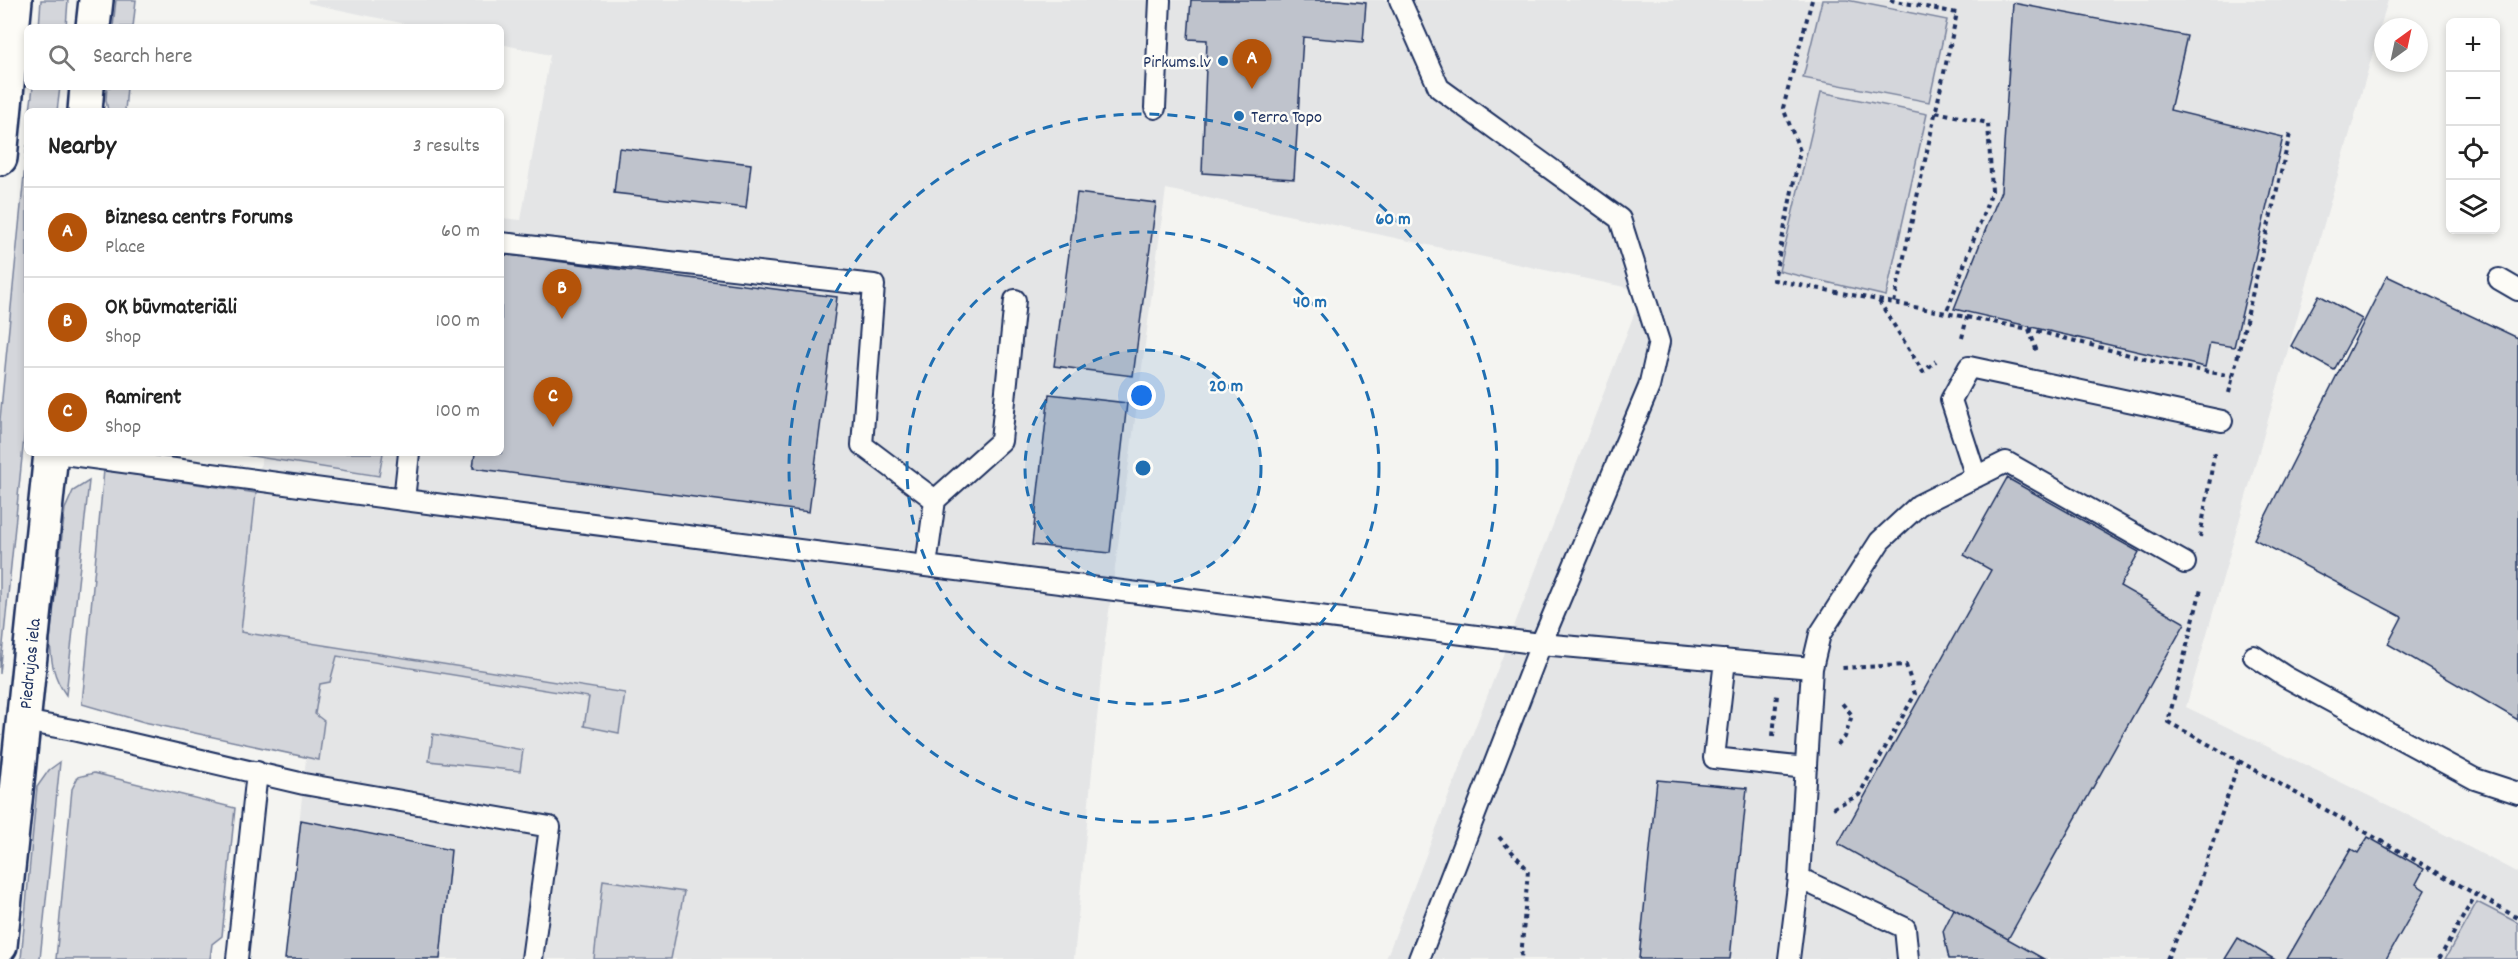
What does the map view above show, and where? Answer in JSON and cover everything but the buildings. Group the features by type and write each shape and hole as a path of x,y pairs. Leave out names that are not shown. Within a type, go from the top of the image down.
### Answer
{"main road":[{"path":"0,158 15,0"},
{"path":"93,24 96,0"},
{"path":"85,108 87,90"},
{"name":"Piedrujas iela","path":"0,946 51,456"}],"lane":[{"path":"1155,108 1160,0"},
{"path":"1400,0 1439,88 1620,219 1659,342 1649,387 1540,644 1419,959"},
{"path":"504,243 874,285 862,445 935,500"},
{"path":"2499,279 2518,290"},
{"path":"926,566 935,500 1001,441 1015,300"},
{"path":"1976,477 1951,400 1969,367 2222,421"},
{"path":"78,456 404,500 1540,644 1812,668"},
{"path":"404,500 408,456"},
{"path":"1789,959 1799,878 1812,668 1820,634 1880,541 1919,505 2006,462 2185,563"},
{"path":"2254,656 2286,677 2475,779 2518,794"},
{"path":"1725,660 1714,758 1806,768"},
{"path":"24,721 73,730 304,783 550,827 532,959"},
{"path":"237,959 256,772"},
{"path":"1799,878 1905,928 1908,959"}],"path":[{"path":"1812,0 1783,108 1800,151 1774,280 1967,317 2164,364 2233,376"},
{"path":"1890,0 1957,13 1894,303"},
{"path":"1936,112 1988,123 1992,191 1946,314"},
{"path":"2200,540 2214,453 2290,134"},
{"path":"1879,301 1923,372 1939,358"},
{"path":"1954,345 1962,338 1967,317"},
{"path":"2185,563 2205,572 2168,722 2518,918"},
{"path":"1838,676 1841,662"},
{"path":"1770,764 1780,665"},
{"path":"1830,798 1830,810 1859,795 1915,694 1906,665 1839,668"},
{"path":"1830,751 1845,737 1852,716 1838,698"},
{"path":"2167,959 2193,905 2239,761"},
{"path":"1474,819 1494,831 1528,870 1521,959"},
{"path":"2439,959 2476,894"}],"shaded area":[{"path":"41,0 68,0 66,24 39,24"},
{"path":"116,0 136,0 133,24 113,24"},
{"path":"308,0 2388,0 2383,18 2374,18 2374,49 2186,707 2400,811 2518,873 2518,938 2506,959 1386,959 1643,291 1166,189 1103,656 1074,959 285,959 318,644 241,632 262,456 504,456 504,218 521,220 550,55 504,45 504,24 406,24 308,3"},
{"path":"1822,0 1847,0 1947,20 1929,102 1803,78"},
{"path":"33,90 60,90 57,108 30,108"},
{"path":"107,90 127,90 125,108 107,108"},
{"path":"1821,92 1927,114 1886,296 1779,271"},
{"path":"24,175 24,438 0,674 0,419"},
{"path":"251,456 382,456 379,476"},
{"path":"104,470 256,493 241,632 625,693 619,733 584,726 589,697 337,656 330,682 320,684 315,714 324,721 319,760 144,722 82,704"},
{"path":"89,481 66,695 58,682 54,669 50,640 65,509 73,491"},
{"path":"433,734 523,750 520,771 429,761"},
{"path":"60,762 40,959 21,959 37,787 49,770"},
{"path":"94,773 235,808 222,936 212,944 210,959 56,959 72,789 78,777"},
{"path":"603,880 684,892 671,959 594,959"},
{"path":"2477,902 2518,923 2518,959 2445,959"}],"place":[{"name":"Pirkums.lv","path":"1223,61"},
{"name":"Biznesa centrs Forums","path":"1252,89"},
{"name":"Terra Topo","path":"1239,116"},
{"name":"OK būvmateriāli","path":"562,319"},
{"name":"Ramirent","path":"553,427"}]}
